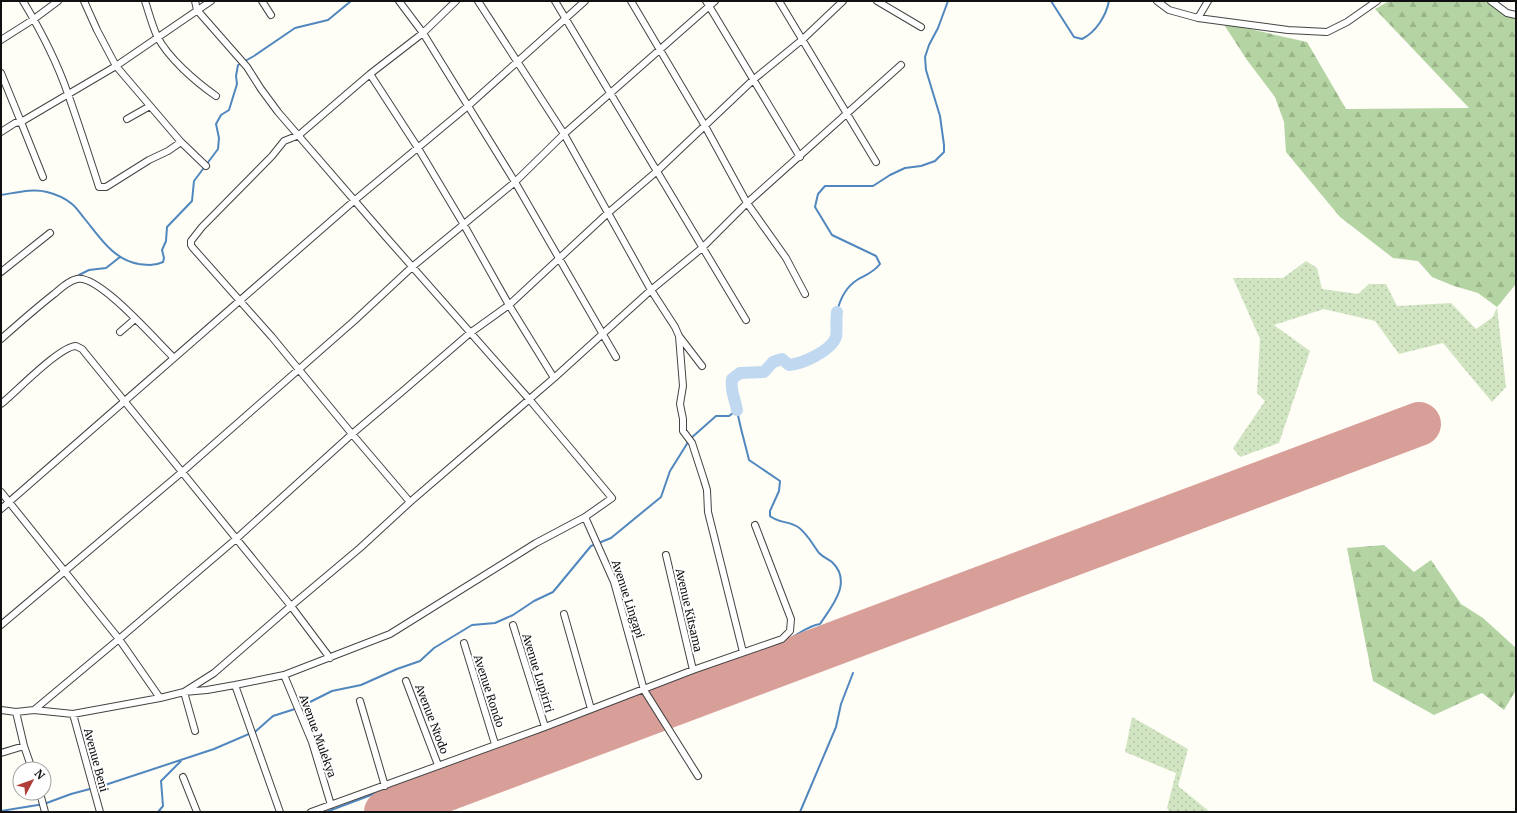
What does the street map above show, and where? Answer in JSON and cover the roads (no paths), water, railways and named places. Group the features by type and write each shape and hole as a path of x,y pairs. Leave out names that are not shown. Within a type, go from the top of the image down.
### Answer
{"street":[{"path":"23,1 47,43 68,94 99,187 106,187 181,142"},
{"path":"1,40 34,19 58,1"},
{"path":"84,1 116,66 181,142 206,166"},
{"path":"145,1 158,37 171,56 195,81 216,96"},
{"path":"1,710 16,712 34,710 73,714 160,698 184,692 207,690 284,675 390,634 536,543 585,517 611,500 611,497 529,400 299,135 261,89 247,67 198,10 195,1"},
{"path":"1,132 15,123 21,122 116,66 211,1"},
{"path":"262,1 271,15"},
{"path":"399,1 423,33 515,182 616,357"},
{"path":"410,502 299,369 193,248 191,242 202,228 272,156 284,141 299,135 370,74 423,33 456,1"},
{"path":"478,1 516,62 564,134 651,290 675,327 679,336 702,366"},
{"path":"555,1 746,320"},
{"path":"1,509 239,300 355,200 468,106 585,1"},
{"path":"631,1 661,49 747,203 786,258 804,294"},
{"path":"1,625 182,472 412,267 515,182 564,134 661,49 708,3 715,1"},
{"path":"779,1 876,162"},
{"path":"34,710 236,539 352,434 470,333 509,305 558,258 656,172 753,80 802,39 843,1"},
{"path":"877,1 921,27"},
{"path":"1157,1 1169,10 1198,18 1288,30 1327,32 1347,22 1375,1"},
{"path":"1198,18 1208,1"},
{"path":"1490,1 1507,12 1516,15"},
{"path":"708,3 800,156"},
{"path":"184,692 214,673 529,400 651,290 702,248 747,203 901,65"},
{"path":"1,74 43,177"},
{"path":"370,74 418,148 509,305 554,378"},
{"path":"127,119 150,106"},
{"path":"1,272 50,233"},
{"path":"1,339 36,308 70,281 79,279 90,280 114,298 174,358"},
{"path":"120,332 135,319"},
{"path":"679,336 684,386 680,404 683,419 683,431 692,443 707,490 708,512 742,652"},
{"path":"1,404 51,361 73,346 76,346 86,353 124,402 291,606 330,658"},
{"path":"1,492 119,639 160,698"},
{"name":"Avenue Lingapi","path":"585,517 614,582 644,690 698,776"},
{"path":"311,812 591,710 742,652 782,639 790,632 791,619 755,525"},
{"name":"Avenue Kitsama","path":"666,555 693,670"},
{"path":"564,614 591,710"},
{"name":"Avenue Lupiriri","path":"513,625 545,727"},
{"name":"Avenue Rondo","path":"464,643 496,744"},
{"name":"Avenue Mulekya","path":"284,675 312,742 331,805"},
{"name":"Avenue Ntodo","path":"406,681 438,765"},
{"path":"235,685 280,812"},
{"path":"184,692 195,731"},
{"path":"360,701 385,786"},
{"path":"16,712 29,761"},
{"name":"Avenue Beni","path":"73,714 100,812"},
{"path":"1,754 24,746"},
{"path":"183,777 197,812"},
{"path":"42,801 45,812"}],"waterway":[{"path":"1,195 35,190 57,195 74,205 107,246 122,258 130,262 148,265 163,262 164,258 162,250 166,241 167,227 192,201 194,181 218,149 219,138 216,124 221,115 229,110 237,84 236,76 238,65 295,28 328,20 351,1"},
{"path":"837,312 840,302 850,286 878,267 880,264 876,256 832,235 815,207 818,194 825,186 873,186 890,175 905,168 921,166 935,161 944,152 940,116 926,70 925,57 948,1"},
{"path":"1051,1 1074,37 1082,39 1092,32 1100,23 1109,1"},
{"path":"79,275 89,270 106,268 120,257"},
{"path":"737,410 732,391 732,379 740,373 764,372 773,362 782,359 789,365 816,356 828,347 836,337 837,312"},
{"path":"1,811 44,804 71,794 105,785 214,749 256,731 273,716 298,708 332,691 361,685 397,669 420,661 434,648 472,625 495,623 513,615 534,601 553,592 591,546 611,538 661,497 670,471 690,439 716,416 729,416 737,410 749,460 780,481 779,491 770,511 770,516 776,520 798,527 807,536 819,553 832,562 838,570 841,578 841,586 835,602 820,624 810,627 782,642"},
{"path":"589,713 769,647"},
{"path":"800,812 836,727 841,704 853,673"},
{"path":"326,812 512,742"},
{"path":"158,812 163,806 161,781 181,761"}]}
